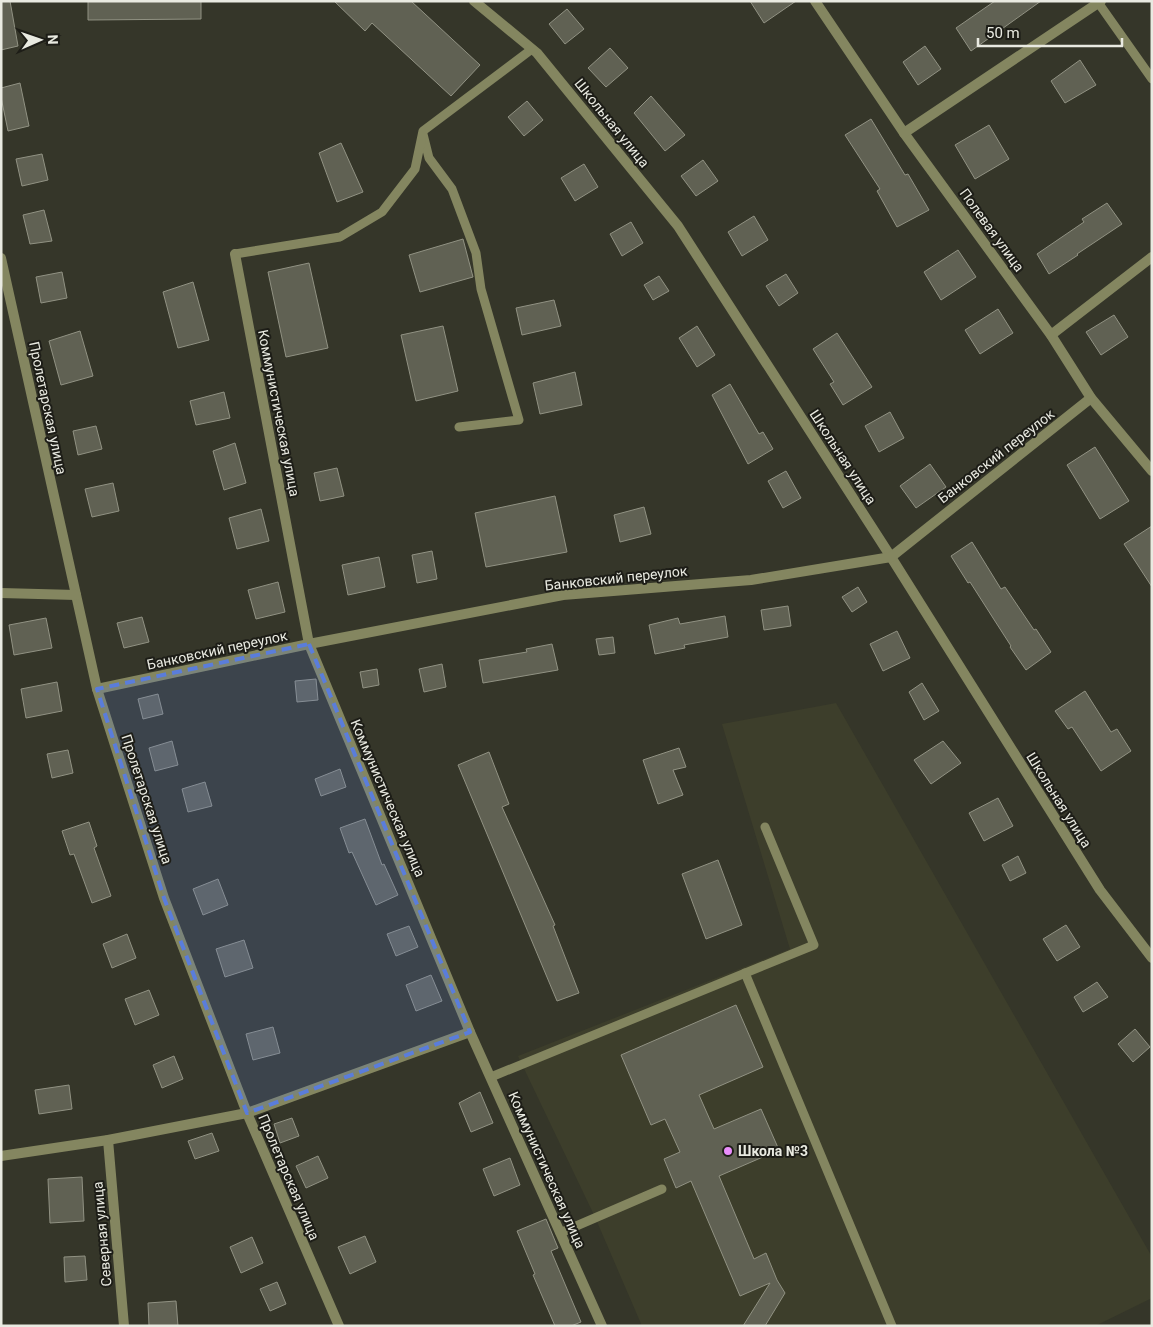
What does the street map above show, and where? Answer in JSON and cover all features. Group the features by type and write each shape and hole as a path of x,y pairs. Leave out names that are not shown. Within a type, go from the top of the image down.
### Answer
{"street":[{"name":"Школьная улица","path":"474,1 537,54 678,226 891,556 1100,890 1152,958"},
{"name":"Полевая улица","path":"815,1 904,133 1051,335 1091,398 1152,471"},
{"path":"904,133 1099,2"},
{"name":"Коммунистическая улица","path":"235,254 308,644 470,1032 602,1326"},
{"path":"1051,335 1152,257"},
{"name":"Пролетарская улица","path":"1,258 97,689 164,898 247,1113 339,1326"},
{"name":"Банковский переулок","path":"97,689 308,644 563,595 751,580 891,556 1091,398"},
{"path":"1,594 76,595"},
{"path":"1,1156 108,1140 247,1113 470,1032"},
{"name":"Северная улица","path":"108,1140 124,1326"}],"lane":[{"path":"1099,2 1152,79"},
{"path":"235,254 340,236 382,212 415,168 423,131 532,49"},
{"path":"423,131 429,158 452,189 476,253 481,290 519,420 460,427"},
{"path":"490,1077 814,945 765,827"},
{"path":"745,973 892,1326"},
{"path":"560,1233 662,1189"}],"highlighted area":[{"path":"309,644 470,1032 247,1113 164,898 97,689"}],"shaded area":[{"path":"836,703 1152,1257 1152,1298 1095,1326 642,1326 595,1217 518,1056 790,949 722,724"}],"building":[{"path":"1,1 10,1 18,46 1,50"},
{"path":"88,1 201,1 201,19 88,20"},
{"path":"334,1 411,1 480,65 451,96 372,23 365,31"},
{"path":"750,1 796,1 764,23"},
{"path":"995,1 1041,1 971,51 956,28"},
{"path":"567,9 584,29 565,44 549,24"},
{"path":"925,46 941,69 918,85 903,62"},
{"path":"610,48 628,68 606,87 588,68"},
{"path":"1080,60 1096,85 1065,103 1051,81"},
{"path":"20,83 29,126 8,131 1,88"},
{"path":"651,96 685,135 665,151 634,113"},
{"path":"527,101 543,120 524,136 508,117"},
{"path":"871,119 905,175 908,174 929,210 897,227 877,191 880,189 845,135"},
{"path":"989,125 1009,159 975,179 955,145"},
{"path":"341,143 363,192 337,202 319,153"},
{"path":"42,154 48,180 22,186 16,159"},
{"path":"703,160 718,181 696,196 681,176"},
{"path":"584,164 598,187 575,201 561,178"},
{"path":"1107,203 1122,224 1049,274 1037,254 1084,222 1082,219"},
{"path":"44,210 52,241 30,244 23,215"},
{"path":"754,216 768,240 742,256 728,232"},
{"path":"631,222 643,243 622,256 610,234"},
{"path":"463,239 473,277 420,292 409,255"},
{"path":"958,250 976,277 941,300 924,272"},
{"path":"309,263 328,348 286,357 268,272"},
{"path":"62,272 67,298 41,303 36,277"},
{"path":"786,274 798,293 779,306 766,286"},
{"path":"659,276 669,291 653,300 644,285"},
{"path":"193,282 209,340 178,348 163,292"},
{"path":"554,300 561,326 522,335 516,308"},
{"path":"998,309 1013,333 980,354 965,330"},
{"path":"1114,315 1128,337 1101,355 1086,332"},
{"path":"443,326 458,391 416,401 401,335"},
{"path":"697,326 715,355 697,367 679,338"},
{"path":"80,331 93,376 61,385 49,341"},
{"path":"837,333 872,387 843,405 830,384 834,382 813,349"},
{"path":"575,372 582,405 540,414 533,383"},
{"path":"730,384 759,434 763,432 773,449 748,464 712,395"},
{"path":"224,392 230,418 196,425 190,401"},
{"path":"890,412 904,438 879,452 865,426"},
{"path":"96,426 102,449 78,455 73,431"},
{"path":"235,443 246,483 224,490 213,451"},
{"path":"1095,447 1129,501 1100,519 1067,465"},
{"path":"930,464 946,487 916,508 900,486"},
{"path":"337,468 344,496 320,501 314,473"},
{"path":"786,471 801,498 783,508 768,481"},
{"path":"113,483 119,511 92,517 85,489"},
{"path":"555,496 567,552 486,567 475,513"},
{"path":"644,507 651,534 620,542 614,515"},
{"path":"261,509 269,541 237,549 229,518"},
{"path":"1152,526 1152,587 1124,544"},
{"path":"972,542 1001,589 1005,587 1051,652 1026,670 970,582 968,583 951,556"},
{"path":"432,551 437,579 417,583 412,555"},
{"path":"379,557 385,587 348,595 342,565"},
{"path":"278,582 285,612 256,619 248,590"},
{"path":"858,587 867,602 852,612 842,597"},
{"path":"788,606 791,626 764,630 761,610"},
{"path":"725,616 728,637 684,645 685,648 655,654 649,625 678,618 680,624"},
{"path":"142,617 149,642 124,648 117,623"},
{"path":"46,618 52,648 14,655 9,625"},
{"path":"897,631 910,658 883,671 870,644"},
{"path":"613,637 615,653 599,655 596,639"},
{"path":"552,644 558,670 483,683 479,660 527,652 526,649"},
{"path":"442,664 446,687 424,692 419,669"},
{"path":"377,669 379,685 363,688 360,672"},
{"path":"316,679 318,700 297,702 295,681"},
{"path":"57,682 62,711 26,718 21,689"},
{"path":"922,683 939,711 924,720 909,692"},
{"path":"1085,691 1111,732 1117,729 1131,751 1101,771 1072,727 1068,729 1055,711"},
{"path":"158,694 163,714 143,719 138,699"},
{"path":"172,741 178,765 155,771 149,748"},
{"path":"943,741 961,763 931,784 914,760"},
{"path":"679,748 686,767 673,770 683,795 658,804 643,760"},
{"path":"68,750 73,773 52,778 47,754"},
{"path":"489,752 509,804 502,807 555,925 553,926 579,993 557,1001 458,765"},
{"path":"340,769 346,787 321,796 315,779"},
{"path":"205,782 212,806 188,812 182,789"},
{"path":"998,798 1013,826 984,841 969,813"},
{"path":"365,819 382,865 384,864 398,895 376,905 352,852 349,853 340,828"},
{"path":"89,822 97,846 94,848 111,896 92,903 74,854 70,855 62,831"},
{"path":"1018,856 1026,873 1010,881 1002,865"},
{"path":"718,860 742,925 706,939 682,874"},
{"path":"218,879 228,905 203,915 193,889"},
{"path":"1066,925 1080,947 1057,961 1043,939"},
{"path":"409,926 418,947 396,956 387,934"},
{"path":"127,934 136,958 112,968 103,944"},
{"path":"244,940 253,968 225,977 216,949"},
{"path":"431,975 442,1001 416,1011 406,985"},
{"path":"1097,982 1108,997 1083,1012 1074,997"},
{"path":"149,990 159,1015 135,1025 125,999"},
{"name":"Школа №3","path":"736,1005 763,1067 699,1095 714,1129 761,1109 779,1150 719,1176 754,1259 766,1253 777,1280 785,1293 765,1326 743,1326 770,1283 740,1296 691,1181 676,1188 664,1159 680,1152 665,1119 651,1125 621,1055"},
{"path":"273,1027 280,1053 253,1060 246,1034"},
{"path":"1135,1029 1150,1047 1133,1062 1118,1044"},
{"path":"174,1056 183,1079 162,1088 153,1065"},
{"path":"69,1085 72,1109 39,1114 35,1090"},
{"path":"480,1092 493,1123 471,1132 459,1103"},
{"path":"292,1118 299,1136 280,1143 274,1124"},
{"path":"212,1133 219,1151 195,1159 188,1141"},
{"path":"318,1156 328,1178 306,1188 296,1166"},
{"path":"510,1158 520,1185 494,1196 483,1169"},
{"path":"82,1177 84,1221 50,1223 48,1179"},
{"path":"546,1219 558,1248 551,1251 581,1322 571,1326 555,1326 517,1231"},
{"path":"365,1236 376,1262 350,1274 338,1247"},
{"path":"252,1237 263,1263 241,1273 230,1247"},
{"path":"85,1256 87,1280 65,1282 64,1257"},
{"path":"277,1282 286,1304 270,1311 260,1289"},
{"path":"176,1301 178,1326 149,1326 148,1303"}],"place":[{"name":"Школа №3","path":"728,1151"}]}
